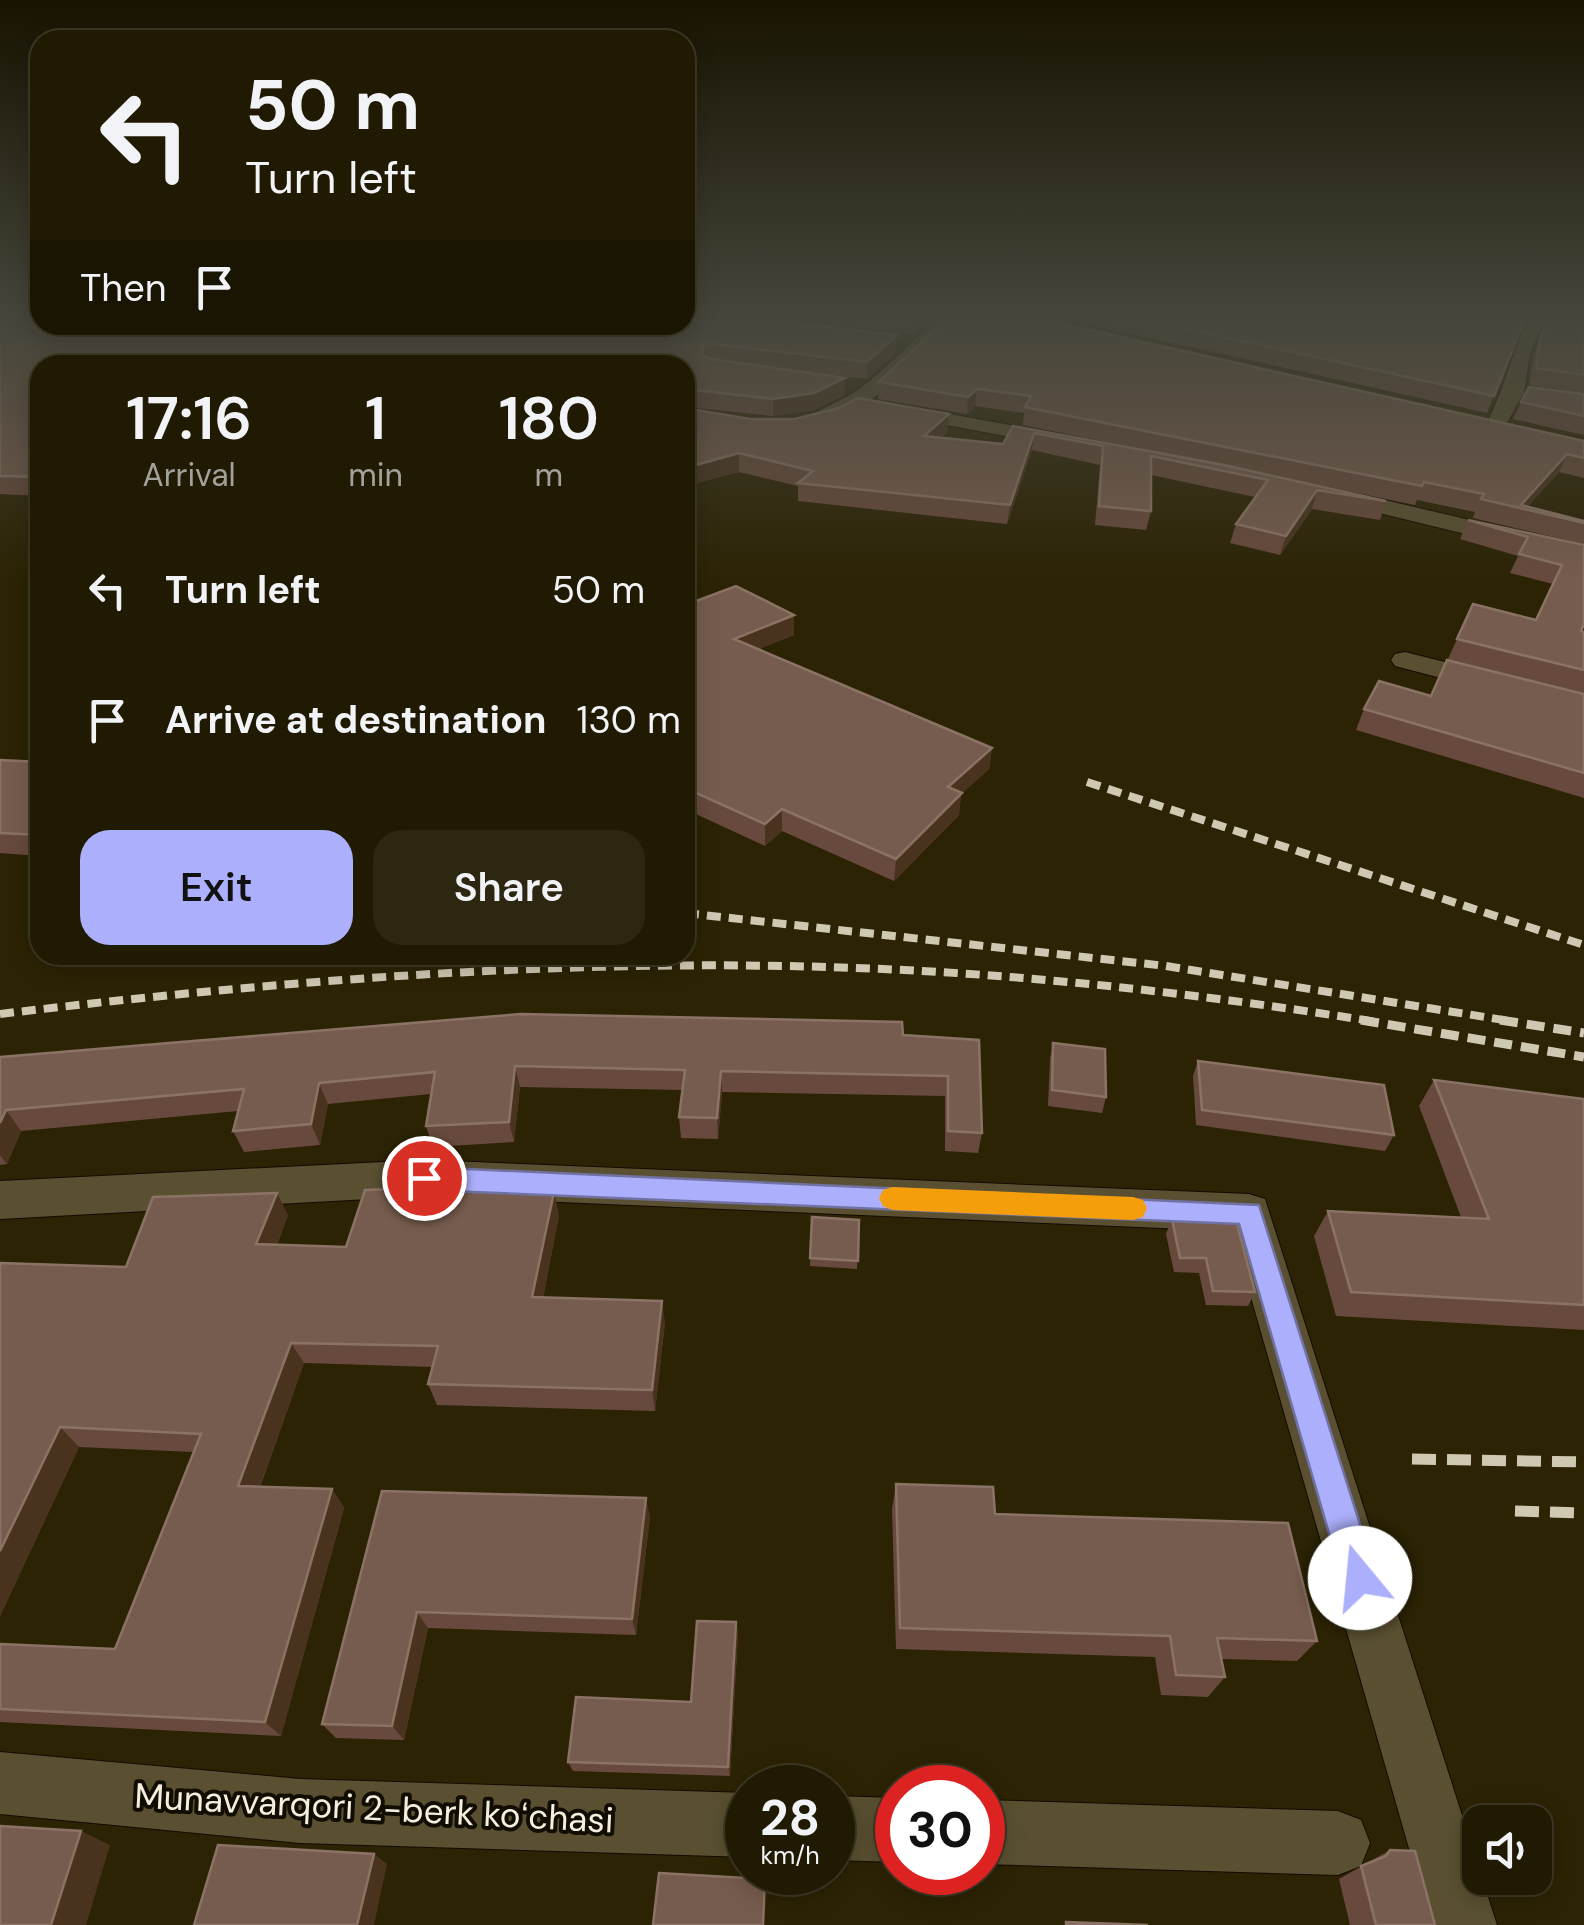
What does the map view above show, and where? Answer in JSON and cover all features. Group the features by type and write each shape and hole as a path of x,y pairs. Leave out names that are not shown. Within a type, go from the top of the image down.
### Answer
{"street":[{"path":"799,424 828,418 844,404"},
{"path":"905,404 1090,446"},
{"path":"1496,428 1515,404"},
{"path":"1318,492 1584,555"},
{"path":"1405,660 1584,706"},
{"path":"0,1200 424,1178 1249,1213 1464,1925"},
{"name":"Munavvarqori 2-berk koʻchasi","path":"0,1784 300,1811 725,1824"},
{"path":"1005,1833 1338,1843"}],"building":[{"path":"0,404 30,404 30,477 0,476"},
{"path":"847,404 891,404 949,414 924,436 1003,444 1013,426 1224,465 1386,501 1317,490 1286,536 1236,524 1268,480 1151,456 1151,511 1099,506 1103,446 1034,433 1010,505 798,483 813,471 739,453 695,465 695,410 750,419 795,419"},
{"path":"1027,404 1419,404 1584,441 1584,458 1567,454 1521,505 1584,523 1481,499 1484,494 1424,482 1422,486 1025,407"},
{"path":"1529,404 1584,404 1584,416"},
{"path":"1468,520 1584,545 1584,670 1457,639 1473,604 1536,620 1562,565 1519,554 1528,537"},
{"path":"736,586 794,615 734,639 992,748 948,787 962,793 896,859 782,809 765,824 695,792 695,601"},
{"path":"1447,660 1584,694 1584,773 1364,709 1379,681 1431,696"},
{"path":"0,760 30,762 30,834 0,833"},
{"path":"521,1014 902,1022 903,1035 979,1040 982,1133 948,1131 948,1076 721,1071 717,1118 679,1117 685,1070 515,1066 509,1122 426,1126 435,1072 319,1083 311,1124 233,1131 244,1089 6,1110 0,1123 0,1057"},
{"path":"1053,1043 1105,1049 1106,1097 1052,1090"},
{"path":"1198,1061 1384,1085 1394,1135 1202,1110"},
{"path":"1434,1080 1584,1099 1584,1305 1351,1292 1328,1211 1489,1219"},
{"path":"365,1190 554,1192 532,1297 662,1301 652,1390 428,1384 438,1346 291,1343 238,1486 332,1489 265,1722 0,1709 0,1644 115,1649 201,1434 60,1427 0,1551 0,1263 126,1267 153,1197 277,1193 256,1244 346,1247"},
{"path":"812,1217 859,1220 858,1261 810,1258"},
{"path":"1172,1219 1236,1221 1255,1292 1213,1291 1206,1258 1180,1258"},
{"path":"896,1484 993,1487 995,1514 1288,1523 1317,1641 1217,1638 1225,1677 1176,1675 1170,1636 900,1628"},
{"path":"382,1491 646,1498 632,1619 417,1612 392,1726 322,1724"},
{"path":"697,1621 736,1622 728,1765 568,1762 576,1697 691,1702"},
{"path":"0,1826 81,1831 51,1925 0,1925"},
{"path":"218,1845 374,1854 357,1925 194,1925"},
{"path":"1390,1850 1415,1851 1435,1925 1376,1925 1361,1866 1386,1856"},
{"path":"659,1873 725,1877 725,1895 764,1895 763,1925 653,1925"},
{"path":"1066,1922 1148,1925 1066,1925"}],"railway":[{"path":"1087,782 1584,945"},
{"path":"695,914 1166,966 1516,1022"},
{"path":"0,1014 338,980 678,965 904,970 1082,983 1377,1022"},
{"path":"1361,1020 1584,1057"},
{"path":"1500,1020 1584,1033"},
{"path":"1412,1459 1584,1462"},
{"path":"1515,1511 1584,1513"}],"slow traffic":[{"path":"892,1198 1133,1208"}],"route":[{"path":"424,1178 1249,1213 1360,1578"}]}
